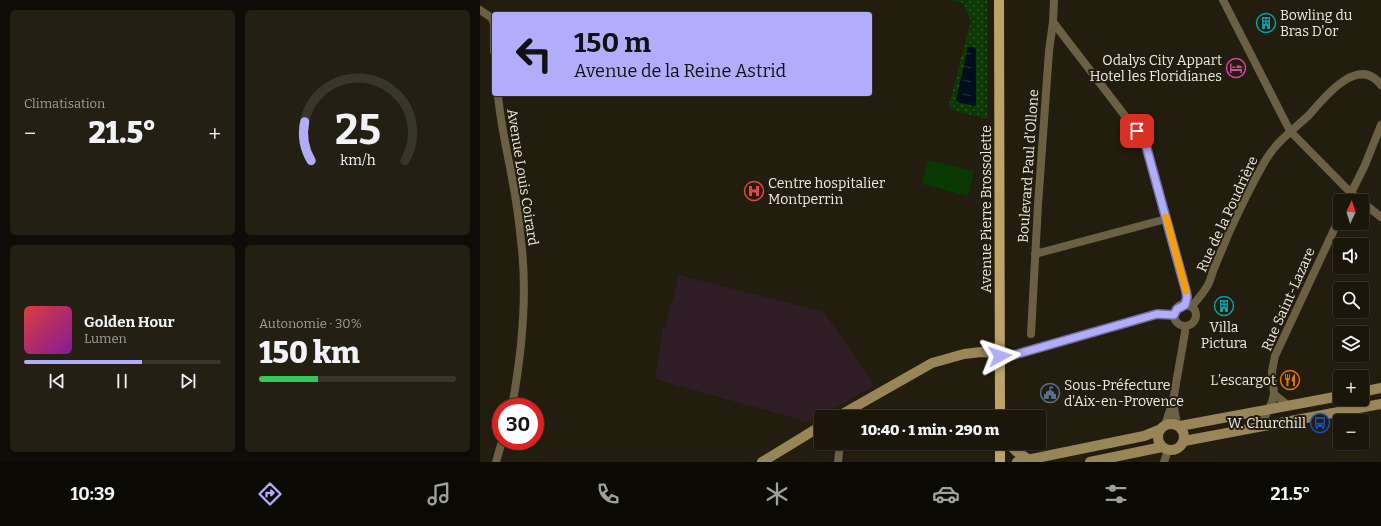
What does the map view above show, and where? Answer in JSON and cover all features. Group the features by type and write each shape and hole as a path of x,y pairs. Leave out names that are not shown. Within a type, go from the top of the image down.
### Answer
{"main road":[{"name":"Avenue Pierre Brossolette","path":"999,0 1000,410"},
{"path":"1001,450 1002,460"}],"street":[{"name":"Boulevard Paul d'Ollone","path":"1031,334 1034,254 1054,0"},
{"path":"1223,0 1290,131 1351,193 1365,165 1381,125"},
{"path":"480,10 492,18"},
{"path":"1053,22 1145,142 1186,291 1188,306 1195,312 1195,319 1191,324 1181,326 1176,321 1174,315 1177,309 1188,306"},
{"name":"Rue de la Poudrière","path":"1188,306 1207,288 1229,234 1266,160 1290,131 1308,116 1333,89 1343,81 1362,74 1374,77 1381,85"},
{"name":"Avenue Louis Coirard","path":"498,96 499,115 513,180 522,243 525,304 518,375 514,398"},
{"path":"1369,207 1381,216"},
{"path":"1034,254 1166,219"},
{"name":"Rue Saint-Lazare","path":"1260,427 1270,410 1274,394 1272,371 1275,356 1334,230"},
{"path":"850,410 932,363 964,354 981,352 1007,357 1157,314 1174,315"},
{"path":"1164,462 1165,448 1158,438 1173,401 1185,326"},
{"path":"1369,391 1381,388"},
{"path":"1274,394 1290,406"},
{"path":"1017,462 1144,436 1170,423 1178,425 1270,410 1333,397"},
{"path":"1090,462 1165,448 1172,450 1179,448 1184,441 1184,431 1178,425 1173,401"},
{"path":"1184,441 1381,404"},
{"path":"762,462 814,430"},
{"path":"496,462 499,450"},
{"path":"838,462 839,450"},
{"path":"1015,450 1028,459"}],"shaded area":[{"path":"679,275 824,312 872,381 873,387 830,410 814,410 814,419 808,422 655,379 663,328 665,328"}],"green space":[{"path":"950,0 988,0 988,119 951,110 949,105 971,20 963,3"},
{"path":"928,160 974,171 968,196 922,184"}],"water":[{"path":"968,47 974,47 976,49 976,105 974,106 957,102 956,100"}],"slow traffic":[{"path":"1166,217 1186,291"}],"place":[{"name":"Bowling du Bras D'or","path":"1266,23"},
{"name":"Odalys City Appart Hotel les Floridianes","path":"1236,68"},
{"name":"Centre hospitalier Montperrin","path":"754,191"},
{"name":"Villa Pictura","path":"1224,306"},
{"name":"L’escargot","path":"1290,380"},
{"name":"Sous-Préfecture d'Aix-en-Provence","path":"1050,393"},
{"name":"W. Churchill","path":"1320,423"}],"route":[{"path":"1000,356 1007,357 1038,349 1157,314 1174,315 1179,307 1185,305 1187,297 1186,291 1145,142 1137,131"}]}
